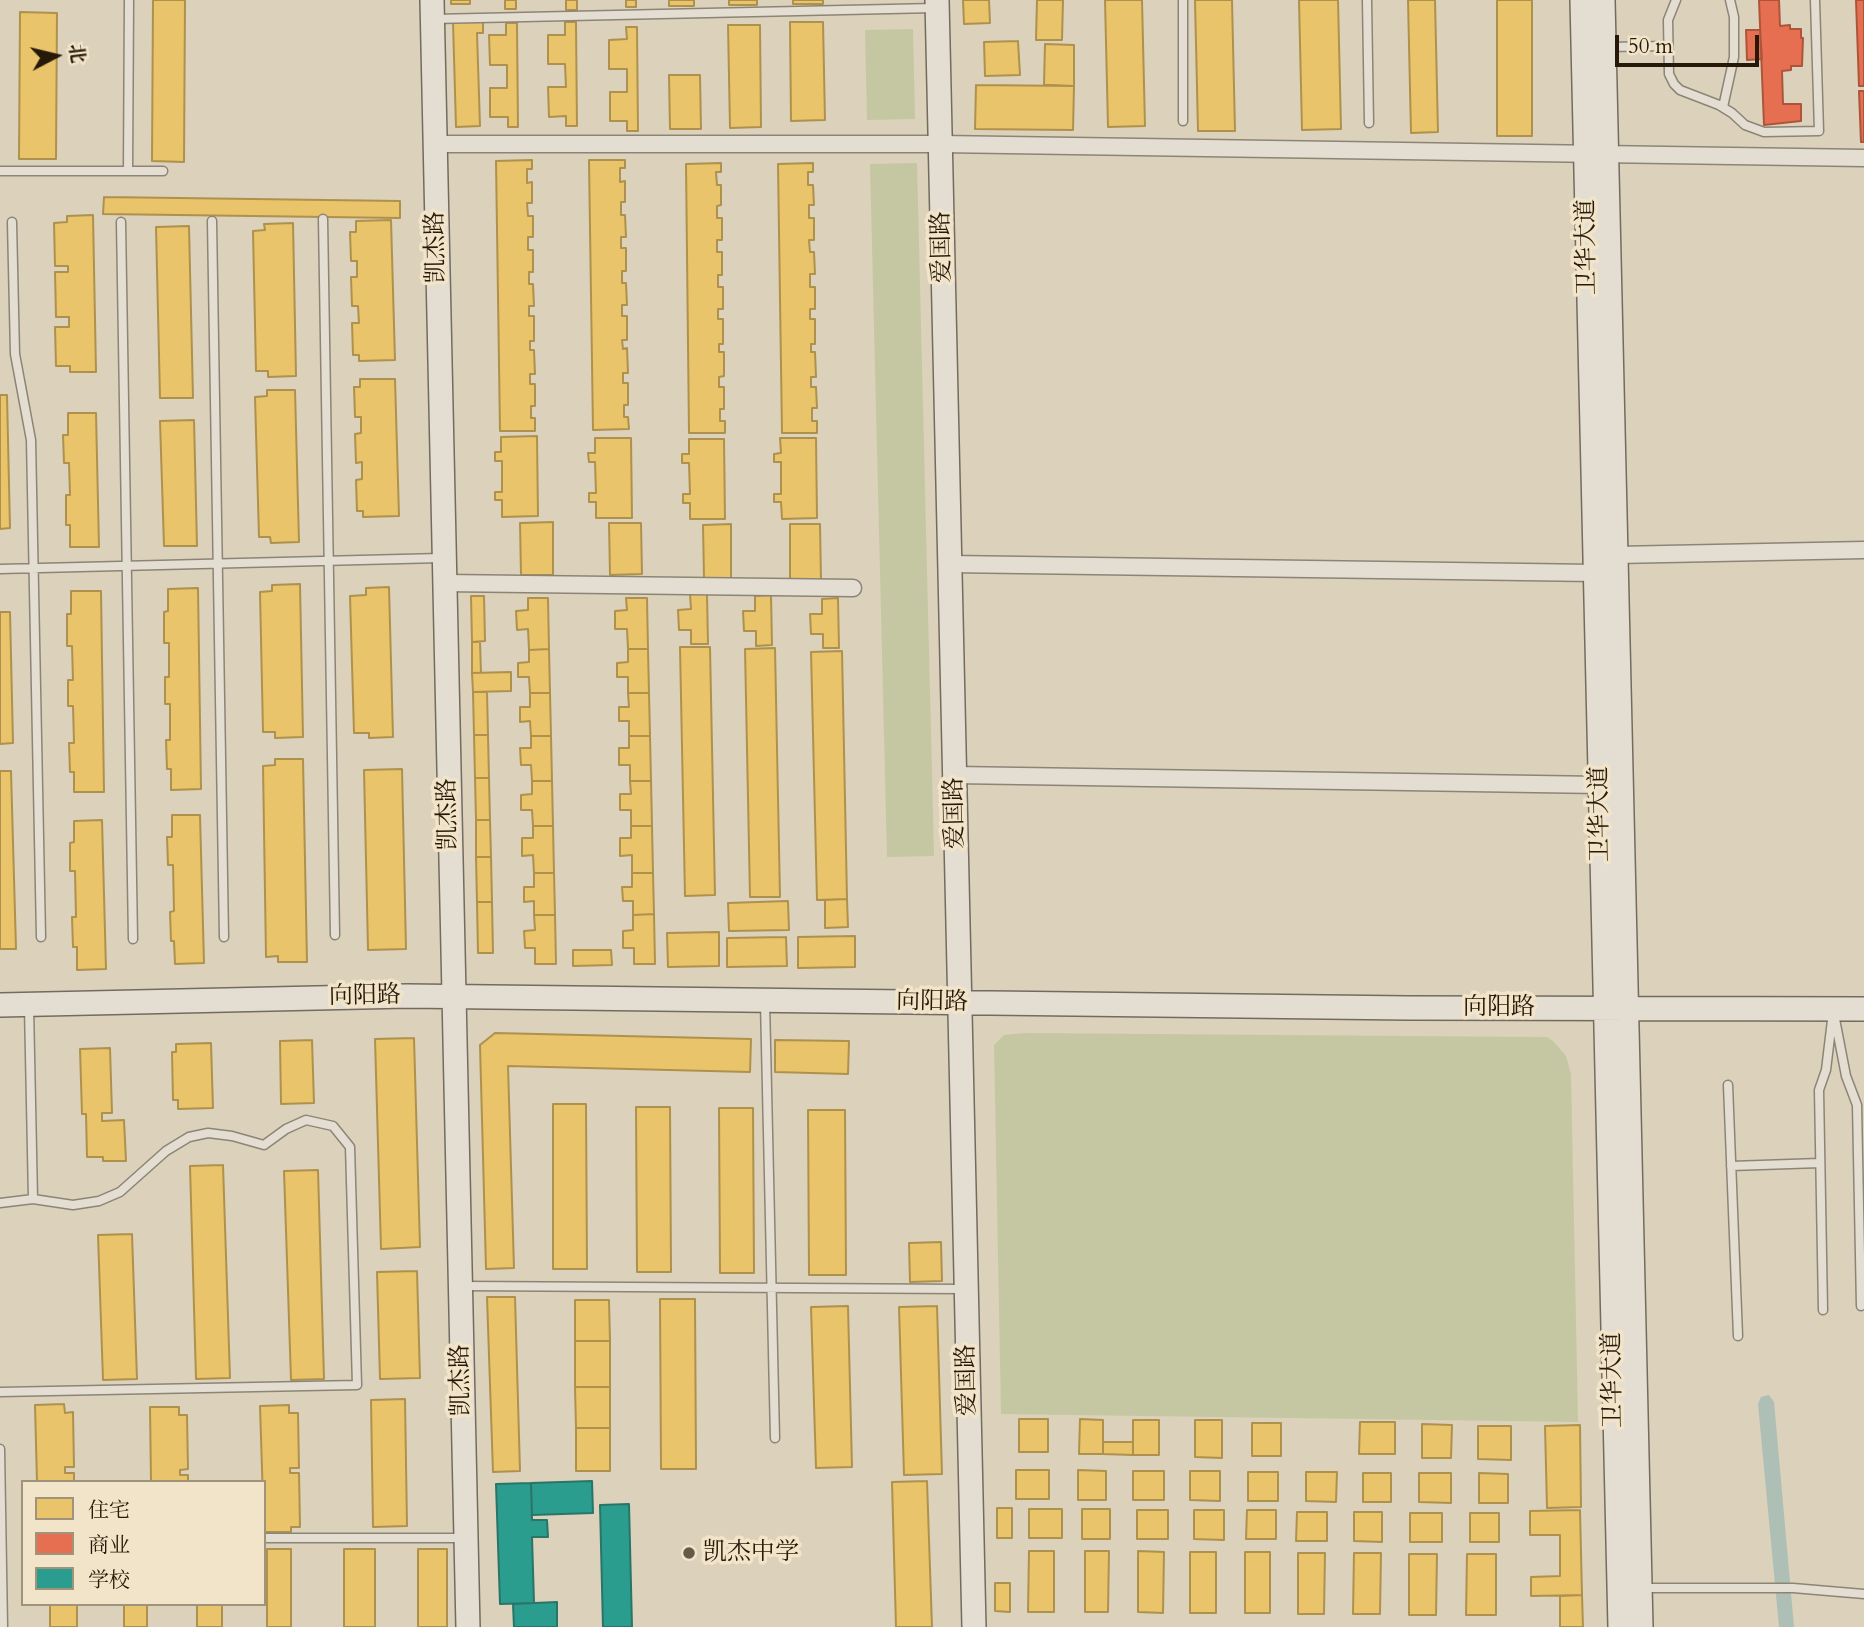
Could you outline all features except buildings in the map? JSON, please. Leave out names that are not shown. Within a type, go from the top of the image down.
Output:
[{"type":"street","name":"卫华大道","points":[[1582,0],[1596,154],[1616,555],[1620,1627]]},
{"type":"street","name":"卫华大道","points":[[1604,0],[1605,47],[1596,154],[1595,573],[1600,785],[1616,1009],[1641,1627]]},
{"type":"street","name":"爱国路","points":[[937,4],[974,1627]]},
{"type":"street","name":"凯杰路","points":[[432,9],[468,1627]]},
{"type":"street","points":[[435,144],[941,144],[1864,158]]},
{"type":"street","points":[[1616,555],[1864,550]]},
{"type":"street","points":[[950,564],[1595,573]]},
{"type":"street","points":[[444,583],[853,588]]},
{"type":"street","points":[[955,775],[1600,785]]},
{"type":"street","name":"向阳路","points":[[0,1005],[453,997],[960,1004],[1864,1009]]},
{"type":"lane","points":[[128,171],[129,0]]},
{"type":"lane","points":[[1183,0],[1184,121]]},
{"type":"lane","points":[[1367,0],[1369,123]]},
{"type":"lane","points":[[1676,0],[1668,20],[1669,74],[1674,84],[1680,90],[1723,107],[1752,129],[1763,132],[1819,131],[1815,0]]},
{"type":"lane","points":[[1723,107],[1732,75],[1735,41],[1730,0]]},
{"type":"lane","points":[[432,9],[937,4]]},
{"type":"lane","points":[[1605,47],[1668,46]]},
{"type":"lane","points":[[0,171],[163,172]]},
{"type":"lane","points":[[323,219],[335,935]]},
{"type":"lane","points":[[212,220],[224,937]]},
{"type":"lane","points":[[12,222],[15,354],[31,440],[41,937]]},
{"type":"lane","points":[[121,222],[133,939]]},
{"type":"lane","points":[[0,569],[444,558]]},
{"type":"lane","points":[[765,1002],[775,1438]]},
{"type":"lane","points":[[29,1004],[33,1199]]},
{"type":"lane","points":[[1823,1310],[1819,1090],[1826,1070],[1833,1009]]},
{"type":"lane","points":[[1833,1009],[1846,1076],[1857,1105],[1861,1306]]},
{"type":"lane","points":[[1728,1085],[1738,1336]]},
{"type":"lane","points":[[0,1203],[33,1199],[73,1205],[99,1200],[120,1192],[166,1151],[190,1137],[208,1133],[264,1145],[286,1129],[306,1120],[333,1126],[350,1147],[357,1385],[0,1392]]},
{"type":"lane","points":[[1731,1166],[1820,1163]]},
{"type":"lane","points":[[460,1286],[966,1289]]},
{"type":"lane","points":[[0,1450],[3,1627]]},
{"type":"lane","points":[[266,1538],[466,1538]]},
{"type":"lane","points":[[1640,1588],[1793,1588],[1864,1594]]},
{"type":"green space","points":[[913,29],[915,119],[867,120],[865,30]]},
{"type":"green space","points":[[917,163],[934,856],[887,857],[870,164]]},
{"type":"green space","points":[[1004,1035],[1547,1037],[1553,1041],[1566,1056],[1571,1074],[1578,1422],[1001,1414],[994,1045]]},
{"type":"shaded area","points":[[1769,1395],[1774,1402],[1794,1627],[1779,1627],[1758,1404],[1761,1397]]},
{"type":"place","name":"凯杰中学","points":[[689,1553]]}]
